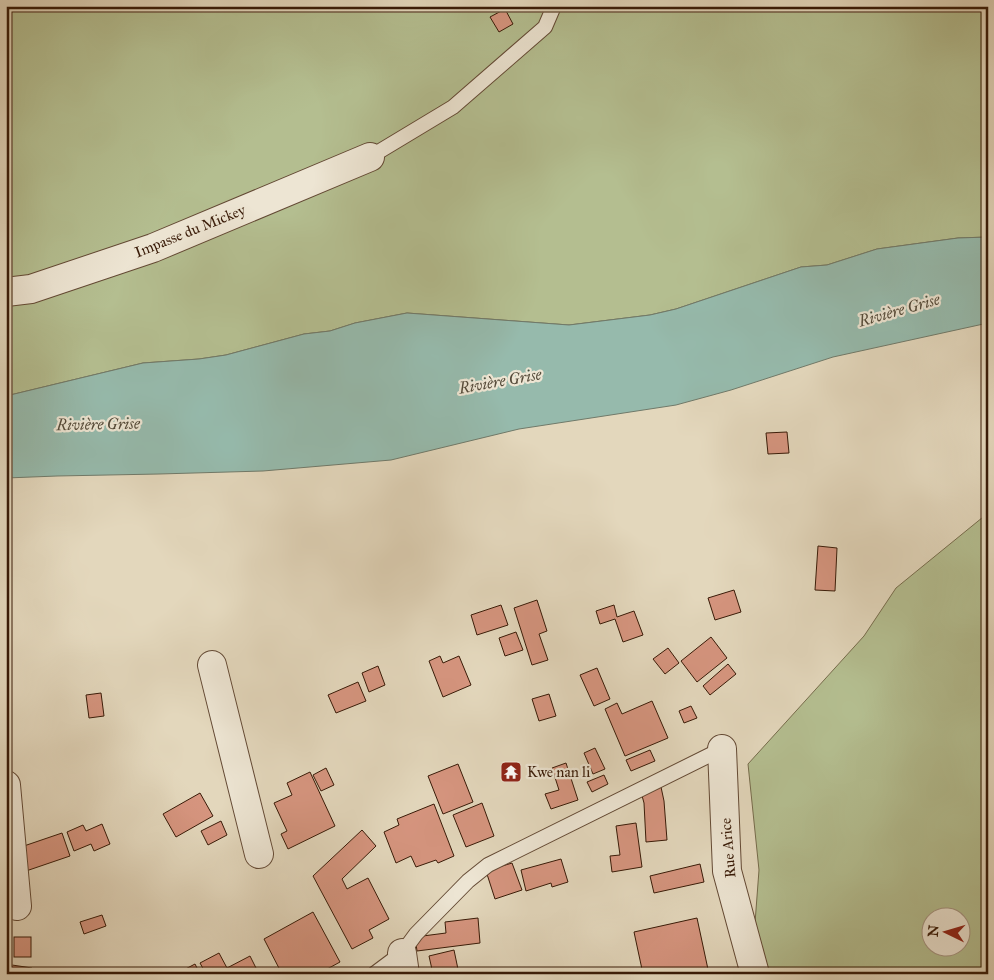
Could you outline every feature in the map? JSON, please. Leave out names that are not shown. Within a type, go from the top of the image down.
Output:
[{"type":"street","name":"Impasse du Mickey","points":[[6,292],[31,289],[153,248],[370,156]]},
{"type":"street","points":[[212,664],[259,854]]},
{"type":"street","name":"Rue Arice","points":[[722,749],[727,871],[755,974]]},
{"type":"street","points":[[6,785],[17,906]]},
{"type":"lane","points":[[370,156],[453,107],[545,27],[554,6]]},
{"type":"lane","points":[[374,974],[403,963],[416,934],[468,881],[488,866],[722,749]]},
{"type":"shaded area","points":[[6,6],[988,6],[988,237],[958,238],[877,249],[827,265],[801,267],[676,309],[650,315],[569,325],[407,313],[355,323],[330,331],[304,334],[226,355],[143,363],[6,396]]},
{"type":"shaded area","points":[[988,513],[988,974],[757,974],[755,923],[759,870],[748,764],[864,636],[896,588]]},
{"type":"water","name":"Rivière Grise","points":[[988,237],[988,323],[833,357],[731,390],[676,405],[519,429],[391,460],[263,471],[6,478],[6,396],[143,363],[226,355],[304,334],[330,331],[355,323],[407,313],[569,325],[650,315],[676,309],[801,267],[827,265],[877,249],[958,238]]},
{"type":"building","points":[[505,9],[513,24],[499,32],[490,17]]},
{"type":"building","points":[[787,432],[789,453],[768,454],[766,433]]},
{"type":"building","points":[[818,546],[837,548],[835,591],[815,590]]},
{"type":"building","points":[[734,590],[741,612],[715,620],[708,598]]},
{"type":"building","points":[[537,600],[547,631],[539,634],[548,660],[532,665],[514,608]]},
{"type":"building","points":[[501,605],[508,625],[477,635],[471,615]]},
{"type":"building","points":[[614,605],[617,617],[634,611],[643,635],[623,642],[615,619],[600,624],[596,611]]},
{"type":"building","points":[[516,632],[523,650],[505,656],[499,638]]},
{"type":"building","points":[[711,637],[727,658],[697,682],[681,661]]},
{"type":"building","points":[[668,648],[679,663],[665,674],[653,659]]},
{"type":"building","points":[[440,656],[443,663],[459,656],[471,685],[443,697],[429,661]]},
{"type":"building","points":[[728,664],[736,674],[710,695],[703,686]]},
{"type":"building","points":[[378,666],[385,685],[369,692],[362,673]]},
{"type":"building","points":[[597,668],[610,699],[594,706],[580,675]]},
{"type":"building","points":[[358,682],[366,701],[336,713],[328,695]]},
{"type":"building","points":[[101,693],[104,716],[89,718],[86,695]]},
{"type":"building","points":[[549,694],[556,716],[539,721],[532,699]]},
{"type":"building","points":[[652,701],[668,738],[625,756],[605,709],[617,703],[622,714]]},
{"type":"building","points":[[691,706],[697,718],[684,723],[679,711]]},
{"type":"building","points":[[595,748],[605,769],[593,774],[584,753]]},
{"type":"building","points":[[650,750],[655,761],[631,771],[626,760]]},
{"type":"building","points":[[566,763],[578,800],[551,809],[545,794],[559,790],[552,768]]},
{"type":"building","points":[[458,764],[473,802],[443,814],[428,776]]},
{"type":"building","points":[[326,768],[334,785],[321,791],[313,775]]},
{"type":"building","points":[[310,772],[335,826],[288,849],[281,834],[287,831],[274,803],[292,795],[287,783]]},
{"type":"building","points":[[604,775],[608,784],[592,792],[587,782]]},
{"type":"building","points":[[661,787],[667,840],[646,842],[644,803],[641,792]]},
{"type":"building","points":[[200,793],[213,816],[176,837],[163,814]]},
{"type":"building","points":[[482,803],[494,836],[466,847],[453,815]]},
{"type":"building","points":[[434,804],[454,856],[438,863],[436,860],[416,867],[411,856],[396,863],[384,832],[399,825],[397,819]]},
{"type":"building","points":[[221,821],[227,835],[208,845],[201,831]]},
{"type":"building","points":[[636,823],[642,867],[612,872],[610,856],[620,855],[616,826]]},
{"type":"building","points":[[102,824],[110,844],[94,851],[91,844],[74,851],[67,832],[83,825],[86,831]]},
{"type":"building","points":[[362,830],[376,846],[342,879],[347,889],[368,878],[389,919],[369,930],[373,938],[352,949],[313,876]]},
{"type":"building","points":[[62,833],[70,856],[26,871],[18,848]]},
{"type":"building","points":[[561,859],[568,882],[552,887],[551,883],[526,891],[521,870]]},
{"type":"building","points":[[512,863],[522,890],[495,899],[486,871]]},
{"type":"building","points":[[700,864],[704,882],[654,893],[650,876]]},
{"type":"building","points":[[313,912],[340,962],[318,974],[282,974],[264,939]]},
{"type":"building","points":[[102,915],[106,926],[84,934],[80,922]]},
{"type":"building","points":[[478,918],[480,943],[417,951],[415,937],[446,933],[445,922]]},
{"type":"building","points":[[697,918],[709,974],[643,974],[634,932]]},
{"type":"building","points":[[14,937],[31,937],[31,957],[14,957]]},
{"type":"building","points":[[454,950],[459,974],[433,974],[429,956]]},
{"type":"building","points":[[219,953],[227,968],[250,956],[259,974],[206,974],[200,963]]},
{"type":"building","points":[[195,964],[200,974],[176,974]]},
{"type":"building","points":[[12,965],[32,968],[31,974],[11,974]]},
{"type":"place","name":"Kwe nan li","points":[[511,772]]}]
